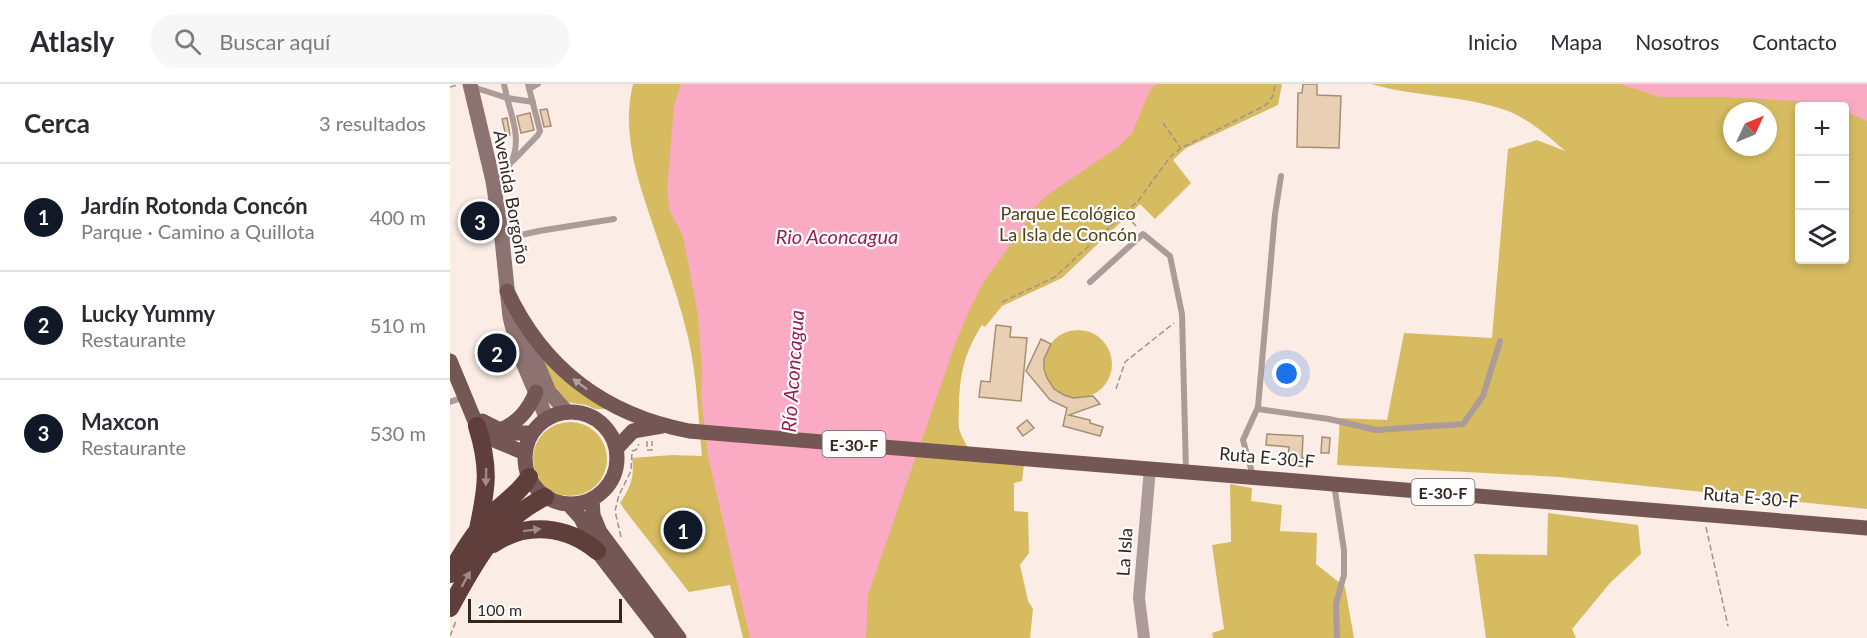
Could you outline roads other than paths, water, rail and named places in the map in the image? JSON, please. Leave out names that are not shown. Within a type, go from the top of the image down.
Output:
[{"type":"highway","points":[[474,420],[484,449],[487,474],[478,530]]},
{"type":"highway","points":[[450,574],[478,530],[498,508],[519,491],[529,477]]},
{"type":"highway","points":[[454,613],[480,554],[493,536],[528,506],[545,496]]},
{"type":"highway","points":[[480,554],[495,542],[513,533],[543,528],[572,535],[597,551]]},
{"type":"main road","name":"Avenida Borgoño","points":[[467,85],[493,181],[510,317],[519,353],[547,419]]},
{"type":"main road","points":[[507,291],[533,336],[555,363],[598,397],[631,413]]},
{"type":"main road","name":"Avenida Borgoño","points":[[510,317],[531,348],[549,392],[567,412]]},
{"type":"main road","points":[[450,361],[457,400],[494,440],[525,453]]},
{"type":"main road","points":[[498,431],[508,427],[524,414],[536,392]]},
{"type":"main road","points":[[567,412],[547,419],[532,433],[525,453],[525,467],[537,490],[545,496],[568,505],[592,499],[607,487],[617,461],[616,449],[606,429],[588,416]]},
{"type":"main road","name":"E-30-F","points":[[567,412],[588,416]]},
{"type":"main road","name":"Ruta E-30-F","points":[[588,416],[631,413],[658,431]]},
{"type":"main road","points":[[474,420],[498,431],[515,434],[532,433]]},
{"type":"main road","name":"Ruta E-30-F","points":[[616,449],[633,431],[689,431],[1867,528]]},
{"type":"main road","points":[[592,499],[592,515],[597,527],[617,558],[680,638]]},
{"type":"main road","points":[[568,505],[581,518],[597,551],[664,638]]},
{"type":"street","name":"La Isla","points":[[1144,638],[1139,598],[1150,468]]},
{"type":"lane","points":[[504,84],[515,126],[516,146],[510,163]]},
{"type":"lane","points":[[493,181],[540,131],[528,86],[538,84]]},
{"type":"lane","points":[[467,85],[507,98],[533,102]]},
{"type":"lane","points":[[1253,477],[1243,440],[1258,409],[1275,214],[1281,176]]},
{"type":"lane","points":[[502,239],[614,219]]},
{"type":"lane","points":[[1090,282],[1143,234],[1170,256],[1182,317],[1186,471]]},
{"type":"lane","points":[[1258,409],[1329,419],[1376,430],[1463,424],[1483,396],[1500,341]]},
{"type":"lane","points":[[1334,483],[1344,550],[1344,575],[1336,604],[1337,638]]},
{"type":"water","name":"Rio Aconcagua","points":[[681,84],[1157,84],[1150,90],[1132,133],[1118,147],[1046,196],[1034,208],[1024,226],[983,283],[954,347],[868,595],[866,638],[750,638],[708,456],[701,396],[702,371],[698,315],[683,236],[670,211],[667,192],[674,106]]},
{"type":"water","points":[[1620,84],[1867,84],[1867,121],[1849,113],[1849,102],[1660,97]]},
{"type":"place","name":"Maxcon","points":[[480,221]]},
{"type":"place","name":"Lucky Yummy","points":[[497,353]]},
{"type":"place","name":"Jardín Rotonda Concón","points":[[683,530]]},
{"type":"park label","name":"Parque Ecológico La Isla de Concón","points":[[1068,223]]},
{"type":"water label","name":"Río Aconcagua","points":[[792,371]]}]
